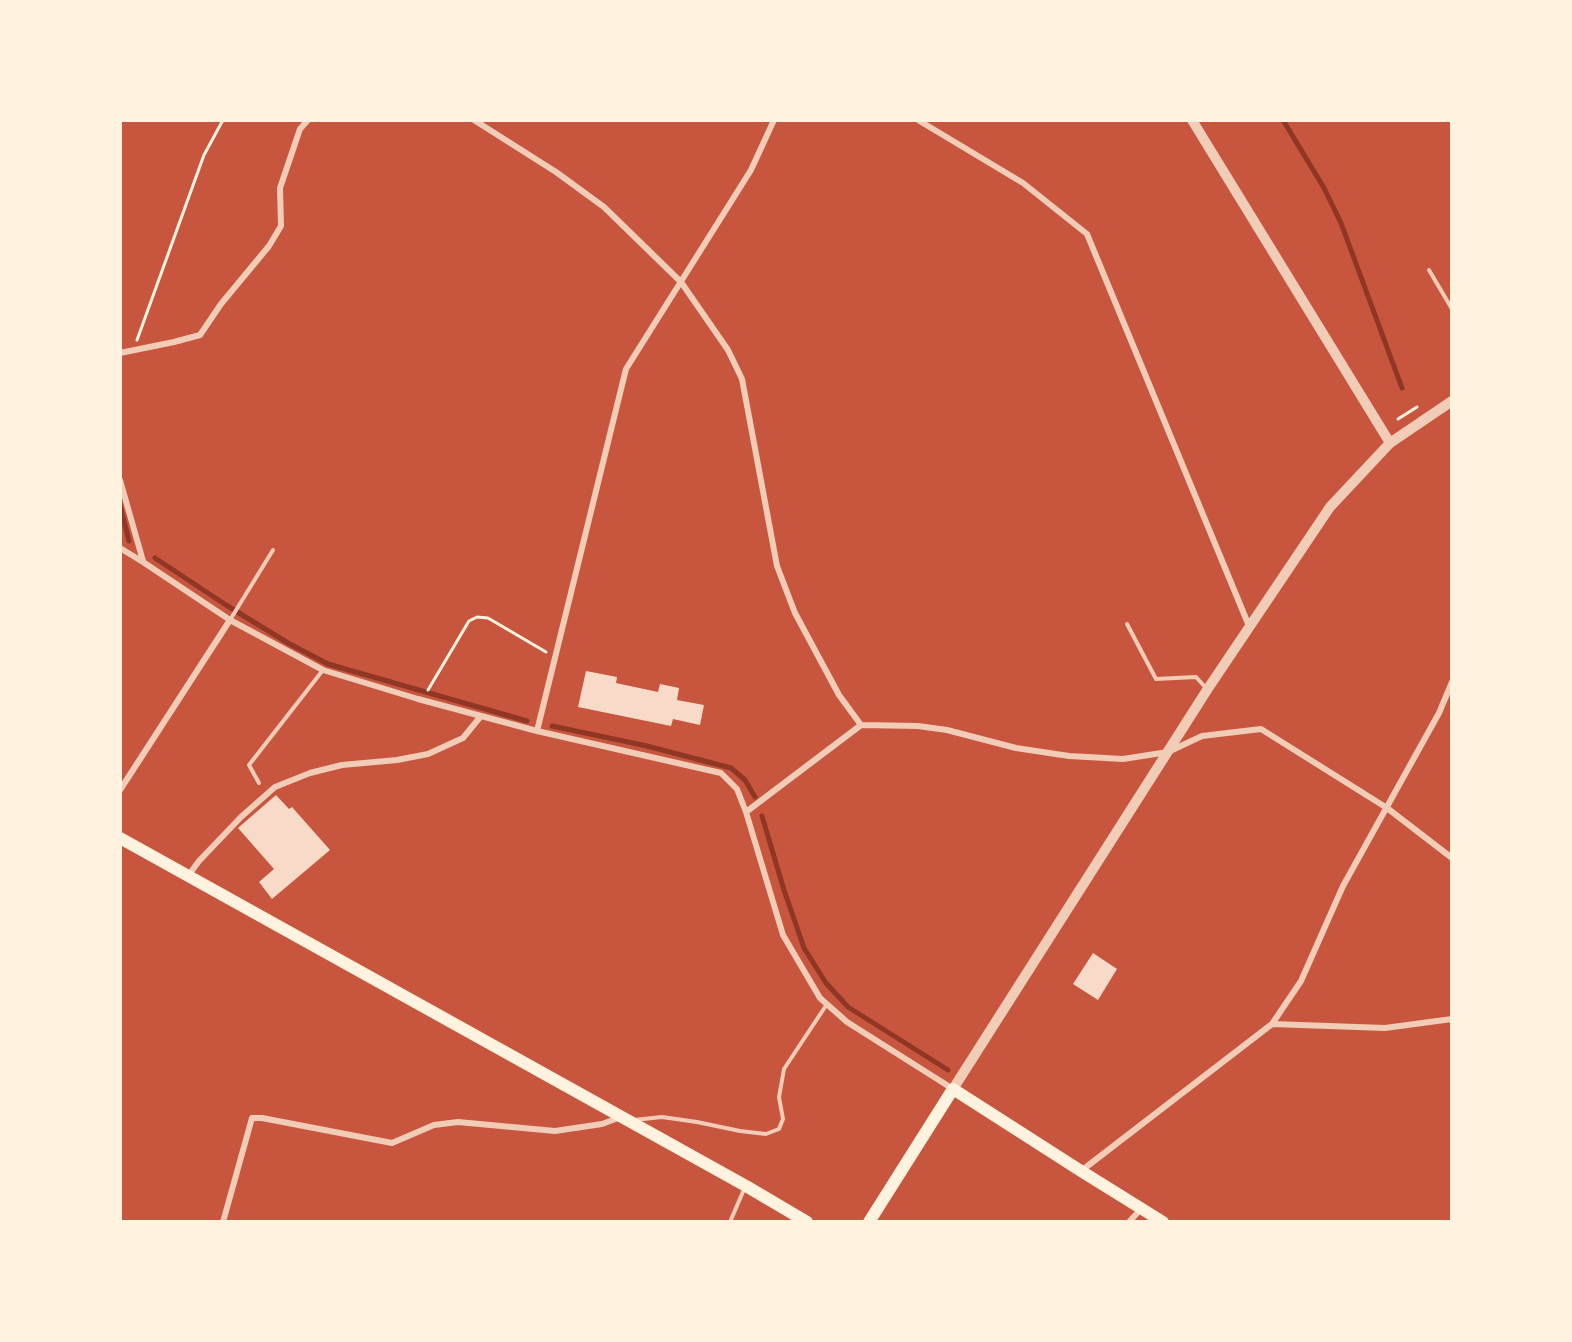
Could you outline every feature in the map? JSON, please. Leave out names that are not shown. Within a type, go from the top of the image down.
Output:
[{"type":"main road","points":[[120,838],[807,1222]]},
{"type":"main road","points":[[869,1222],[953,1089],[1163,1222]]},
{"type":"street","points":[[120,353],[200,335],[221,304],[269,246],[281,226],[280,188],[300,129],[308,120]]},
{"type":"street","points":[[474,120],[556,172],[604,207],[681,282],[728,350],[742,379],[777,566],[800,623],[839,695],[861,725]]},
{"type":"street","points":[[537,731],[626,369],[751,170],[774,120]]},
{"type":"street","points":[[918,120],[1023,183],[1087,234],[1249,627]]},
{"type":"street","points":[[1192,120],[1390,443]]},
{"type":"street","points":[[120,548],[231,618],[323,670],[418,699],[537,731],[721,773],[737,789],[783,934],[820,998],[847,1022],[953,1089],[1207,690],[1330,507],[1390,443],[1452,404]]},
{"type":"street","points":[[120,480],[143,562]]},
{"type":"street","points":[[120,790],[231,618]]},
{"type":"street","points":[[1081,1171],[1272,1024],[1301,981],[1343,886],[1439,713],[1452,682]]},
{"type":"street","points":[[188,876],[199,861],[241,817],[275,787],[310,773],[342,765],[397,760],[428,754],[463,738],[481,716]]},
{"type":"street","points":[[746,812],[861,725],[918,726],[947,730],[1016,748],[1069,756],[1123,759],[1168,752],[1202,736],[1261,729],[1386,808],[1452,858]]},
{"type":"street","points":[[1272,1024],[1385,1028],[1452,1019]]},
{"type":"street","points":[[224,1222],[252,1118],[392,1143],[434,1125],[458,1122],[555,1131],[626,1119]]},
{"type":"street","points":[[1129,1222],[1141,1209]]},
{"type":"lane","points":[[1429,270],[1452,309]]},
{"type":"lane","points":[[231,618],[273,550]]},
{"type":"lane","points":[[1127,624],[1156,679],[1196,677],[1207,690]]},
{"type":"lane","points":[[259,783],[249,765],[323,670]]},
{"type":"lane","points":[[626,1119],[662,1117],[766,1134],[779,1129],[783,1119],[779,1096],[784,1069],[827,1004]]},
{"type":"lane","points":[[730,1222],[746,1186]]},
{"type":"path","points":[[134,350],[204,155],[222,120]]},
{"type":"path","points":[[430,686],[470,621],[477,616],[488,618],[556,657]]},
{"type":"building","points":[[586,671],[617,677],[616,683],[658,692],[660,684],[679,688],[677,700],[704,705],[700,725],[673,719],[671,726],[578,707]]},
{"type":"building","points":[[276,795],[289,809],[292,807],[330,850],[272,899],[259,882],[274,869],[238,828]]},
{"type":"building","points":[[1093,953],[1117,969],[1098,1000],[1073,984]]},
{"type":"waterway","points":[[1283,120],[1324,188],[1341,223],[1402,388]]},
{"type":"waterway","points":[[120,505],[129,541]]},
{"type":"waterway","points":[[155,558],[288,643],[328,664],[527,721]]},
{"type":"waterway","points":[[552,726],[647,746],[731,768],[745,780],[755,797]]},
{"type":"waterway","points":[[762,816],[804,948],[826,983],[848,1007],[948,1070]]}]
